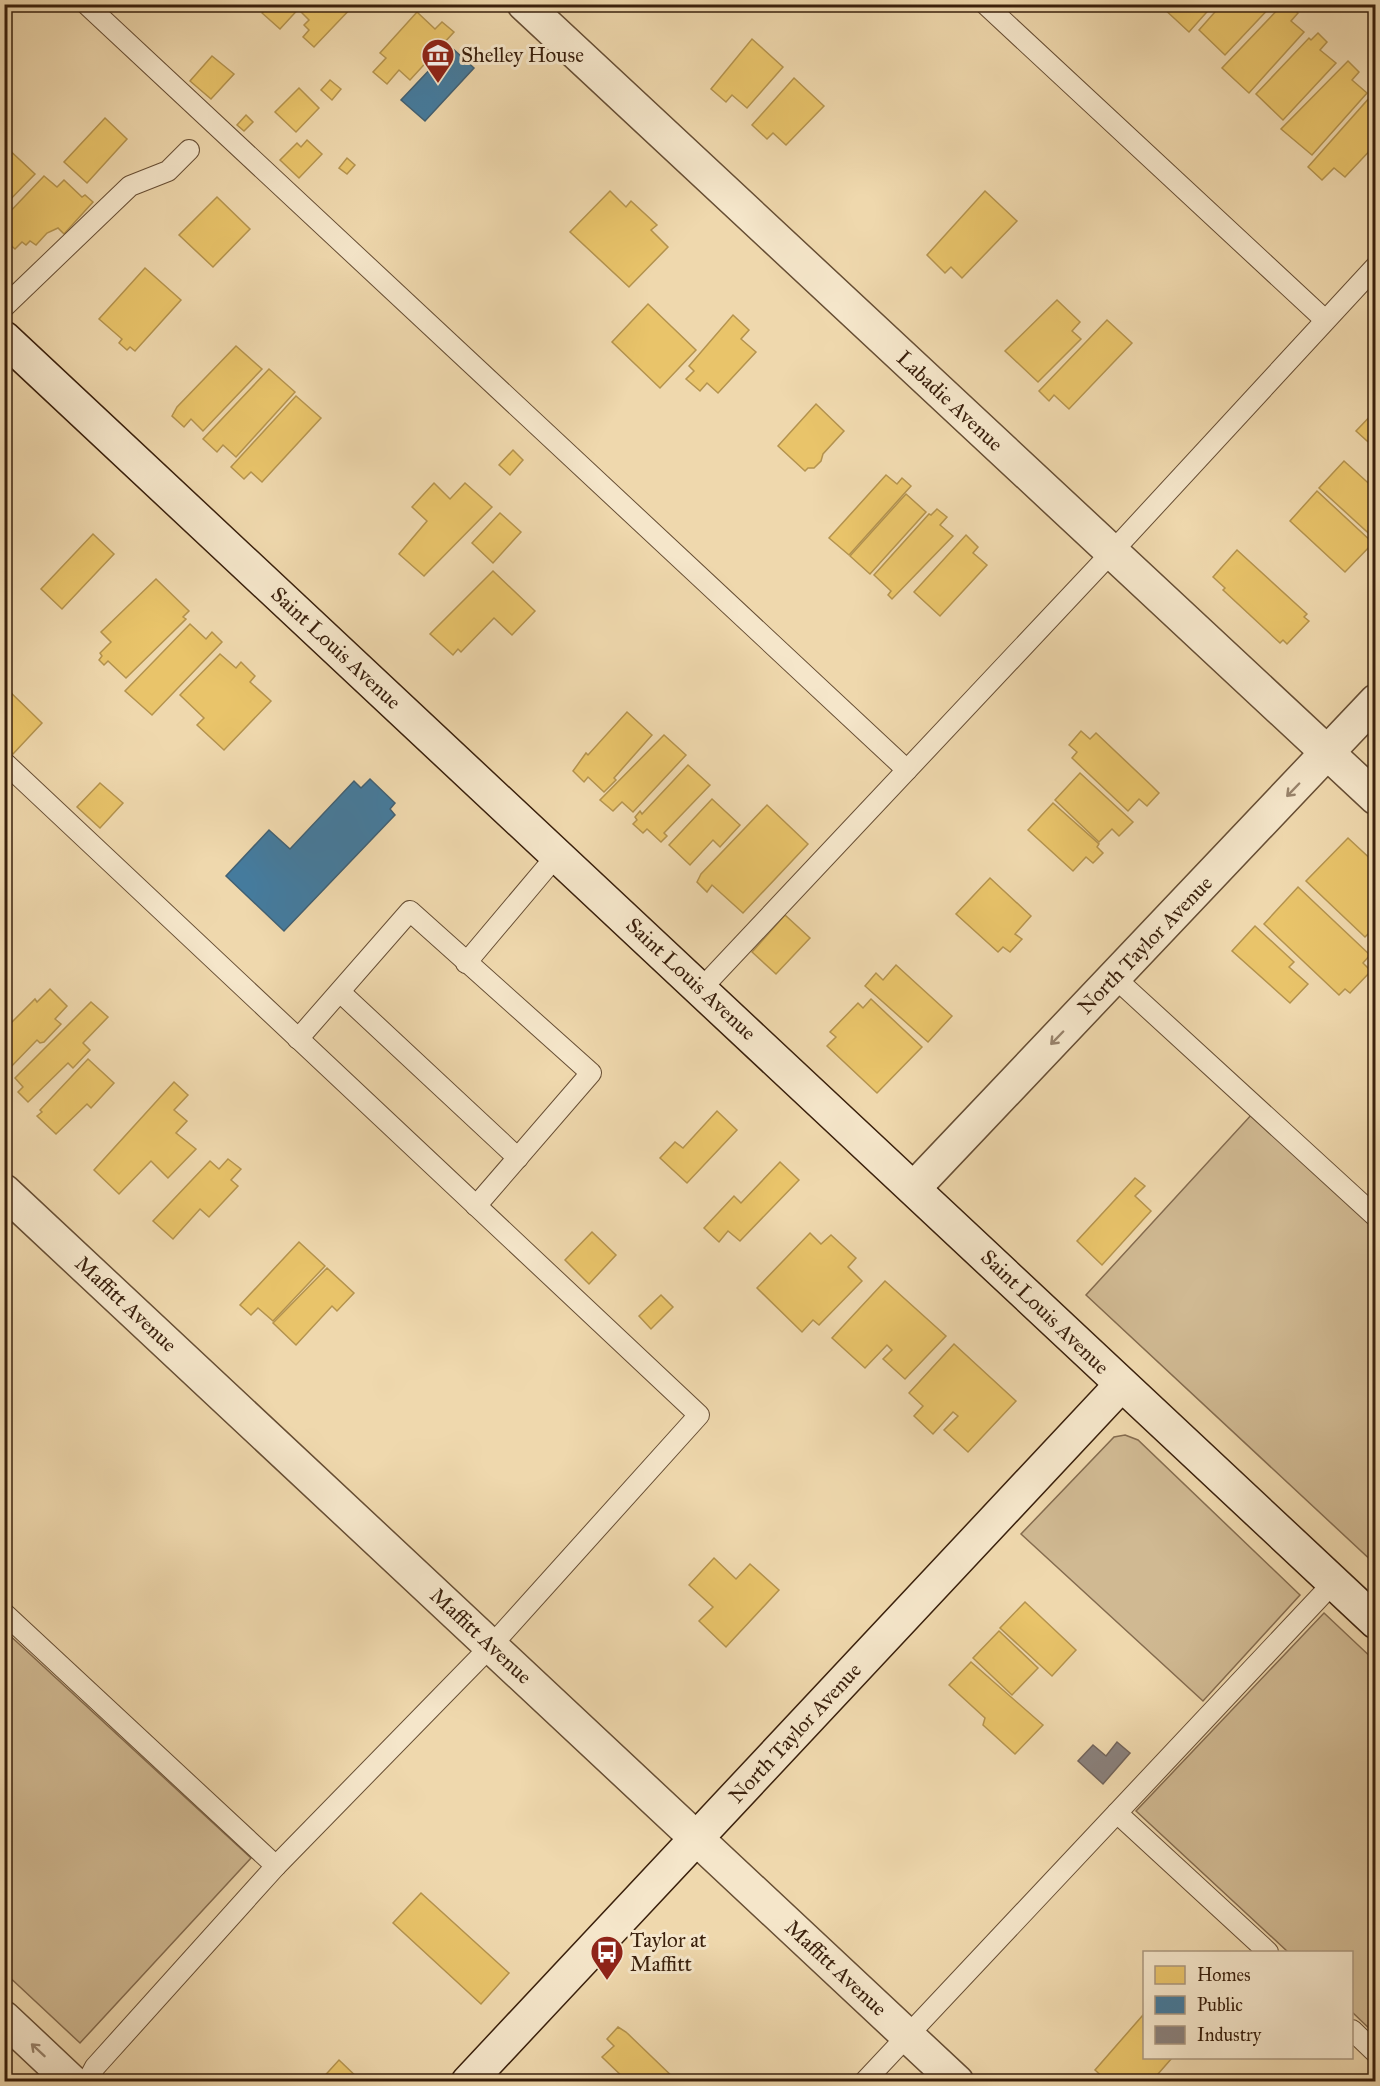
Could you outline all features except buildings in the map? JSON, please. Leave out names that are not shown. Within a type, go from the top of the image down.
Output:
[{"type":"street","name":"Labadie Avenue","points":[[524,4],[1376,798]]},
{"type":"street","name":"Saint Louis Avenue","points":[[4,338],[1376,1622]]},
{"type":"street","name":"North Taylor Avenue","points":[[914,1188],[1376,701]]},
{"type":"street","name":"Maffitt Avenue","points":[[4,1191],[957,2082]]},
{"type":"street","name":"North Taylor Avenue","points":[[468,2082],[1121,1385]]},
{"type":"street","points":[[4,2018],[72,2082]]},
{"type":"lane","points":[[86,4],[908,770]]},
{"type":"lane","points":[[985,4],[1324,319]]},
{"type":"lane","points":[[4,307],[130,186],[168,171],[189,150]]},
{"type":"lane","points":[[702,989],[1112,552],[1324,319],[1376,266]]},
{"type":"lane","points":[[4,762],[699,1415],[491,1646],[276,1866],[96,2067],[87,2082]]},
{"type":"lane","points":[[466,963],[558,855]]},
{"type":"lane","points":[[298,1039],[410,910],[466,963],[591,1073],[476,1206]]},
{"type":"lane","points":[[1114,977],[1376,1217]]},
{"type":"lane","points":[[340,992],[518,1158]]},
{"type":"lane","points":[[864,2082],[1334,1582]]},
{"type":"lane","points":[[4,1613],[276,1866]]},
{"type":"lane","points":[[1117,1813],[1266,1951]]},
{"type":"lane","points":[[1353,2031],[1376,2053]]},
{"type":"shaded area","points":[[1253,1113],[1375,1229],[1375,1564],[1086,1295]]},
{"type":"shaded area","points":[[1125,1435],[1138,1440],[1300,1595],[1203,1701],[1021,1534],[1114,1437]]},
{"type":"shaded area","points":[[1324,1613],[1375,1661],[1375,2034],[1353,2013],[1353,1951],[1287,1951],[1136,1811]]},
{"type":"shaded area","points":[[5,1631],[251,1858],[80,2043],[5,1973]]},
{"type":"place","name":"Shelley House","points":[[438,84]]},
{"type":"place","name":"Taylor at Maffitt","points":[[607,1981]]}]
